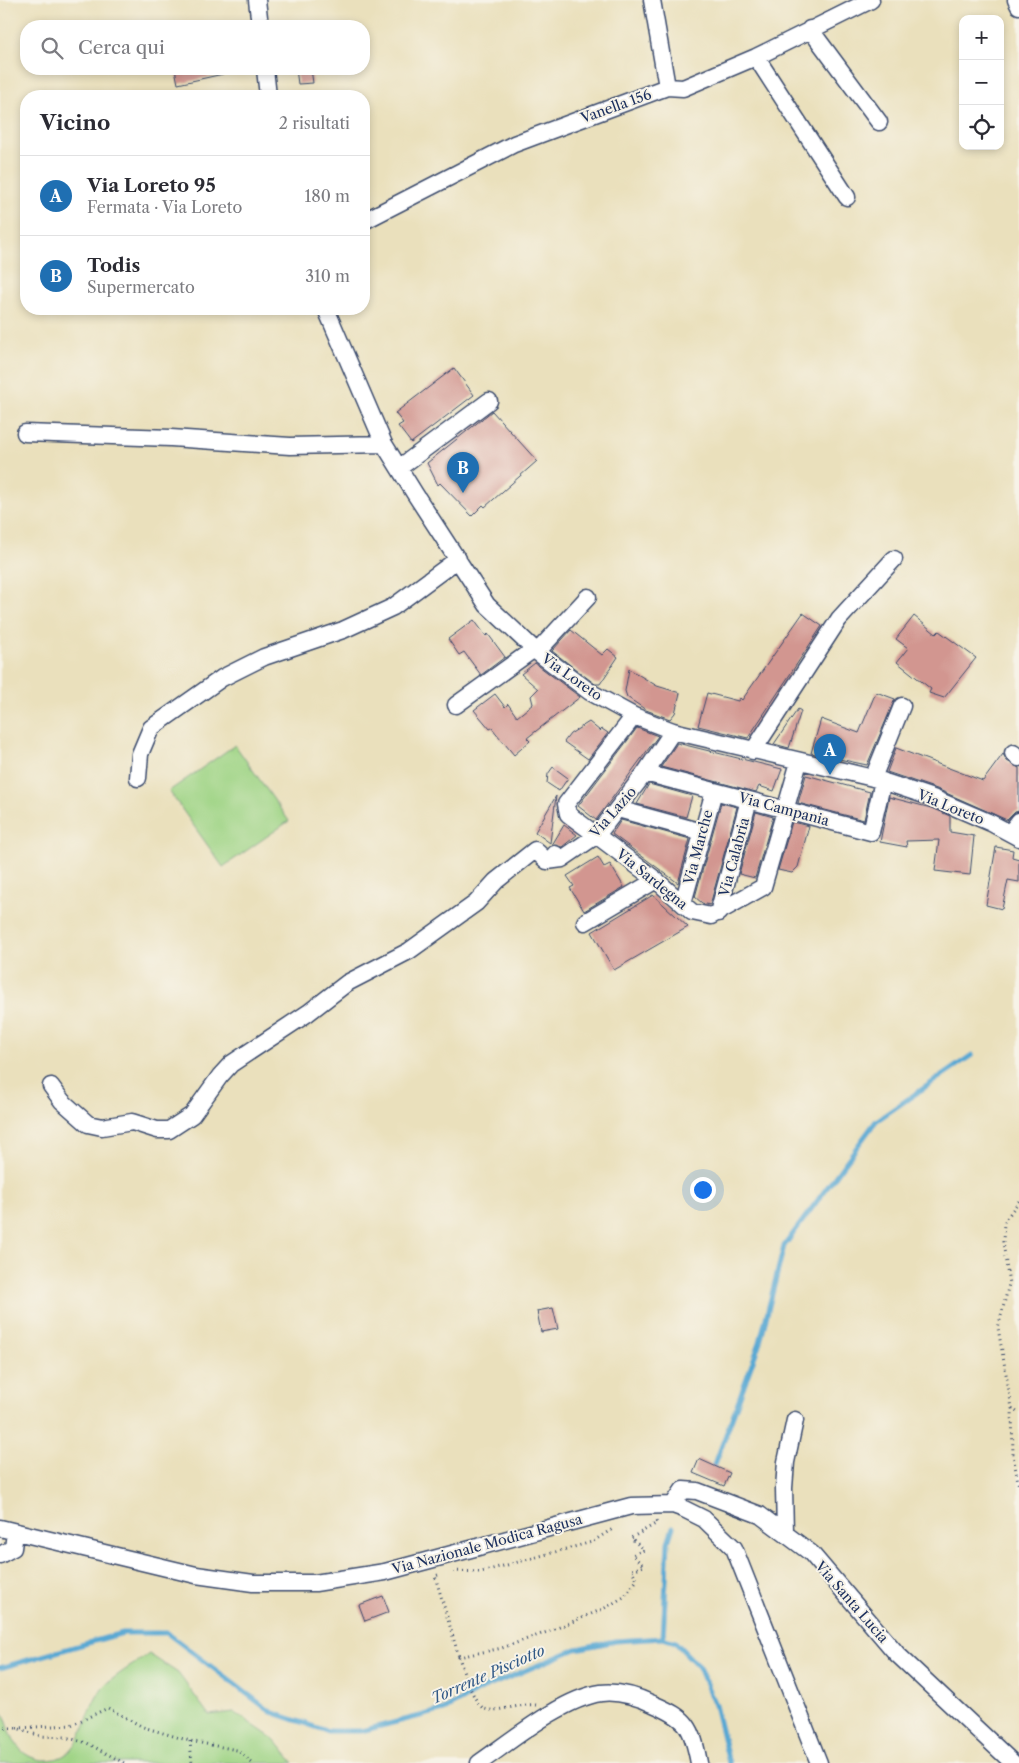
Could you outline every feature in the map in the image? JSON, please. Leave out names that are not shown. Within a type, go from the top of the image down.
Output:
[{"type":"street","points":[[257,0],[259,20]]},
{"type":"street","points":[[652,0],[667,87]]},
{"type":"street","name":"Vanella 156","points":[[370,218],[514,144],[667,87],[683,88],[756,58],[810,29],[871,0]]},
{"type":"street","points":[[1016,0],[1019,6]]},
{"type":"street","points":[[810,29],[879,122]]},
{"type":"street","points":[[756,58],[848,197]]},
{"type":"street","points":[[266,75],[267,90]]},
{"type":"street","name":"Via Loreto","points":[[329,315],[384,444],[488,605],[535,650],[590,692],[634,716],[673,731],[878,779],[933,798],[1016,831]]},
{"type":"street","points":[[399,468],[489,401]]},
{"type":"street","points":[[25,433],[171,438],[290,446],[384,444]]},
{"type":"street","points":[[138,778],[140,754],[151,728],[222,678],[264,657],[343,630],[393,607],[458,559]]},
{"type":"street","points":[[753,751],[839,619],[894,559]]},
{"type":"street","points":[[456,705],[535,650],[588,597]]},
{"type":"street","points":[[878,779],[902,706]]},
{"type":"street","name":"Via Sardegna","points":[[634,716],[566,804],[568,814],[656,880],[692,912],[711,916],[718,913]]},
{"type":"street","name":"Via Lazio","points":[[562,859],[597,835],[646,773],[673,731]]},
{"type":"street","points":[[718,913],[764,887],[799,762]]},
{"type":"street","name":"Via Campania","points":[[646,773],[871,832],[878,779]]},
{"type":"street","name":"Via Marche","points":[[682,903],[714,791]]},
{"type":"street","name":"Via Calabria","points":[[718,913],[749,800]]},
{"type":"street","points":[[618,809],[702,832]]},
{"type":"street","points":[[537,841],[562,859]]},
{"type":"street","points":[[50,1086],[62,1101],[88,1124],[102,1127],[132,1122],[157,1130],[169,1130],[192,1115],[231,1064],[308,1014],[348,983],[409,951],[476,903],[496,881],[535,850],[546,861],[562,859]]},
{"type":"street","points":[[585,922],[656,880]]},
{"type":"street","points":[[785,1532],[785,1471],[795,1420]]},
{"type":"street","name":"Via Santa Lucia","points":[[673,1505],[683,1490],[697,1491],[760,1515],[785,1532],[811,1553],[897,1654],[1013,1763]]},
{"type":"street","name":"Via Nazionale Modica Ragusa","points":[[8,1530],[196,1575],[253,1583],[315,1583],[385,1572],[631,1506],[673,1505],[704,1519],[734,1548],[819,1763]]},
{"type":"street","points":[[0,1555],[13,1548],[8,1530]]},
{"type":"street","points":[[478,1763],[569,1703],[601,1693],[612,1693],[638,1697],[677,1714],[687,1723],[699,1763]]},
{"type":"path","points":[[1019,1201],[1004,1222],[1003,1242],[1010,1284],[998,1328],[1012,1408],[1013,1454],[1019,1487]]},
{"type":"path","points":[[1012,1408],[1019,1414]]},
{"type":"path","points":[[459,1657],[502,1648],[550,1631],[603,1609],[624,1597],[637,1580],[632,1570],[644,1566],[632,1556],[644,1550],[631,1538],[657,1523],[655,1519],[646,1520]]},
{"type":"path","points":[[451,1571],[481,1572],[592,1542],[619,1525]]},
{"type":"path","points":[[443,1573],[435,1576],[461,1664],[478,1704],[486,1709],[527,1703],[544,1706]]},
{"type":"path","points":[[0,1728],[72,1725],[108,1708],[143,1727],[190,1741],[237,1750],[252,1763]]},
{"type":"path","points":[[17,1728],[40,1736],[65,1737],[87,1743],[124,1763]]},
{"type":"path","points":[[190,1741],[192,1763]]},
{"type":"green space","points":[[235,745],[289,821],[223,867],[169,791]]},
{"type":"green space","points":[[149,1654],[178,1673],[209,1715],[234,1712],[275,1740],[294,1763],[0,1763],[0,1714],[4,1714],[12,1737],[26,1754],[42,1760],[56,1759],[67,1753],[75,1745],[96,1698],[103,1688],[118,1675]]},
{"type":"building","points":[[176,75],[218,75],[178,84]]},
{"type":"building","points":[[297,75],[312,75],[313,83],[298,84]]},
{"type":"building","points":[[454,368],[474,395],[411,443],[398,426],[403,423],[395,413]]},
{"type":"building","points":[[492,411],[537,461],[485,507],[483,505],[472,516],[440,483],[438,485],[427,463]]},
{"type":"building","points":[[803,613],[822,626],[748,738],[698,726],[707,693],[738,701],[740,698],[742,700]]},
{"type":"building","points":[[914,616],[936,634],[939,631],[976,658],[944,698],[929,693],[931,689],[897,662],[908,648],[896,639]]},
{"type":"building","points":[[474,620],[486,636],[488,634],[505,657],[481,675],[464,652],[459,655],[448,639]]},
{"type":"building","points":[[571,630],[602,655],[608,649],[618,657],[600,684],[595,684],[552,651]]},
{"type":"building","points":[[535,663],[580,697],[527,738],[530,741],[514,755],[474,710],[495,694],[505,707],[508,704],[517,717],[533,704],[531,696],[538,689],[521,674]]},
{"type":"building","points":[[629,669],[657,686],[680,693],[675,713],[670,719],[646,710],[627,697],[625,691]]},
{"type":"building","points":[[876,692],[895,699],[867,765],[811,753],[821,719],[859,733]]},
{"type":"building","points":[[798,709],[801,711],[789,748],[774,744]]},
{"type":"building","points":[[589,722],[600,731],[602,729],[608,733],[588,759],[564,742],[570,734]]},
{"type":"building","points":[[637,728],[658,736],[596,820],[578,806]]},
{"type":"building","points":[[677,743],[782,769],[774,791],[759,786],[756,792],[661,767]]},
{"type":"building","points":[[896,748],[983,781],[1003,754],[1007,761],[1019,768],[1019,811],[1015,812],[1007,820],[937,789],[887,772]]},
{"type":"building","points":[[553,767],[568,778],[559,791],[547,783],[548,774]]},
{"type":"building","points":[[806,775],[870,792],[864,820],[798,803]]},
{"type":"building","points":[[649,784],[692,796],[686,817],[637,804]]},
{"type":"building","points":[[556,796],[550,843],[535,832]]},
{"type":"building","points":[[889,797],[931,808],[950,816],[950,832],[974,836],[970,875],[935,871],[939,840],[906,841],[907,847],[880,842]]},
{"type":"building","points":[[721,803],[737,807],[710,905],[702,903],[695,897]]},
{"type":"building","points":[[756,812],[773,817],[755,878],[739,874]]},
{"type":"building","points":[[621,820],[690,839],[678,883],[612,834]]},
{"type":"building","points":[[792,822],[809,826],[798,867],[792,873],[778,870]]},
{"type":"building","points":[[564,825],[577,835],[562,847],[552,845]]},
{"type":"building","points":[[996,847],[1013,850],[1012,857],[1019,859],[1019,882],[1008,880],[1002,909],[986,905]]},
{"type":"building","points":[[598,857],[604,867],[610,864],[624,887],[584,911],[570,888],[574,886],[567,876]]},
{"type":"building","points":[[653,895],[688,927],[614,970],[592,932]]},
{"type":"building","points":[[553,1308],[558,1329],[541,1332],[537,1311]]},
{"type":"building","points":[[699,1459],[730,1473],[724,1486],[693,1473]]},
{"type":"building","points":[[383,1596],[389,1612],[365,1621],[359,1605]]},
{"type":"waterway","points":[[712,1472],[760,1342],[784,1246],[876,1121],[972,1055]]},
{"type":"waterway","points":[[663,1638],[668,1542],[673,1527]]},
{"type":"waterway","name":"Torrente Pisciotto","points":[[0,1668],[123,1633],[167,1633],[271,1712],[327,1731],[361,1731],[444,1710],[477,1691],[576,1649],[616,1641],[663,1638],[675,1642],[699,1667],[715,1705],[729,1763]]},
{"type":"place","name":"Todis","points":[[463,493]]},
{"type":"place","name":"Via Loreto 95","points":[[830,775]]}]
